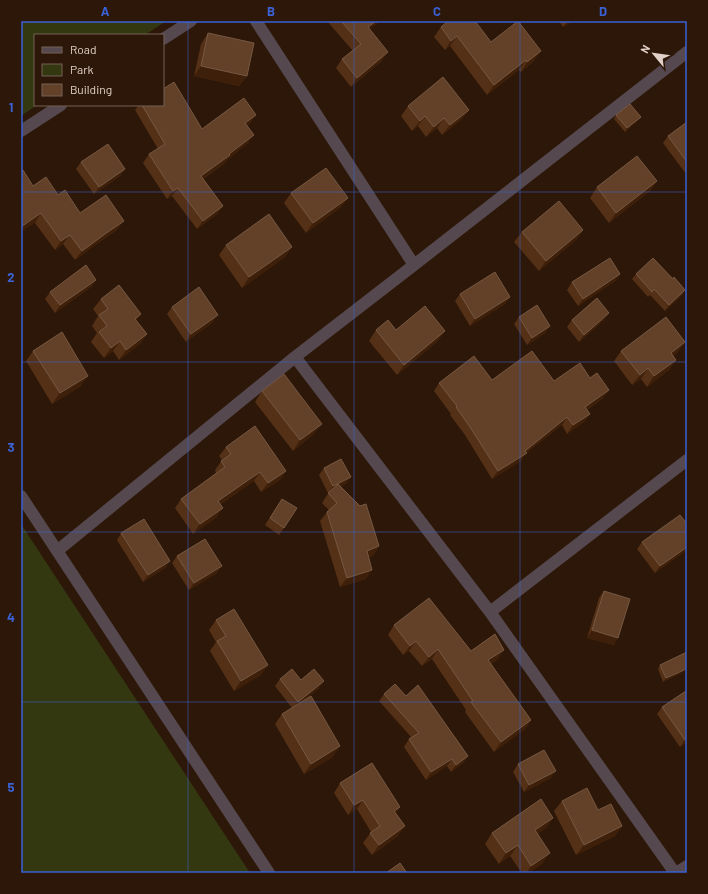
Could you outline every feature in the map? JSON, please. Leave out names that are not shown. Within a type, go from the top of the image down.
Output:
[{"type":"street","points":[[164,38],[191,21]]},
{"type":"street","points":[[256,21],[414,265]]},
{"type":"street","points":[[57,551],[295,356],[687,52]]},
{"type":"street","points":[[21,131],[59,106]]},
{"type":"street","points":[[295,356],[490,612],[676,873],[687,866]]},
{"type":"street","points":[[490,612],[687,460]]},
{"type":"street","points":[[21,496],[269,873]]},
{"type":"green space","points":[[21,21],[166,21],[146,34],[34,34],[34,106],[36,106],[21,116]]},
{"type":"green space","points":[[21,524],[250,873],[21,873]]},
{"type":"building","points":[[341,21],[376,21],[368,27],[388,52],[357,78],[342,59],[361,44]]},
{"type":"building","points":[[448,21],[475,21],[491,42],[518,21],[541,51],[527,62],[526,60],[494,85],[457,36],[451,41],[441,27]]},
{"type":"building","points":[[208,33],[254,43],[247,76],[201,66]]},
{"type":"building","points":[[443,77],[469,110],[450,125],[444,118],[434,127],[425,116],[420,121],[408,106]]},
{"type":"building","points":[[174,82],[202,129],[244,98],[256,115],[245,123],[254,135],[201,176],[223,206],[203,221],[178,188],[173,191],[149,154],[165,144],[143,106],[164,106],[164,88]]},
{"type":"building","points":[[630,104],[641,117],[627,128],[616,115]]},
{"type":"building","points":[[687,122],[687,162],[668,136]]},
{"type":"building","points":[[108,144],[125,169],[99,187],[81,162]]},
{"type":"building","points":[[637,156],[657,181],[616,213],[597,187]]},
{"type":"building","points":[[326,168],[348,198],[313,223],[291,193]]},
{"type":"building","points":[[23,170],[33,186],[46,177],[58,195],[65,190],[80,213],[106,195],[124,221],[82,251],[70,235],[61,241],[41,213],[21,227],[21,171]]},
{"type":"building","points":[[559,201],[583,230],[546,261],[522,232]]},
{"type":"building","points":[[269,214],[292,247],[249,277],[226,245]]},
{"type":"building","points":[[610,258],[620,274],[583,299],[572,282]]},
{"type":"building","points":[[653,258],[673,279],[674,277],[685,290],[669,305],[654,289],[652,292],[636,274]]},
{"type":"building","points":[[86,265],[96,280],[60,305],[50,292]]},
{"type":"building","points":[[495,272],[510,297],[475,319],[460,294]]},
{"type":"building","points":[[119,285],[141,314],[135,319],[147,334],[126,350],[120,341],[111,348],[99,332],[107,326],[99,315],[108,309],[101,299]]},
{"type":"building","points":[[199,287],[218,315],[191,334],[172,307]]},
{"type":"building","points":[[597,298],[609,313],[584,335],[572,320]]},
{"type":"building","points":[[537,305],[550,326],[532,338],[519,317]]},
{"type":"building","points":[[425,306],[445,331],[404,365],[376,330],[388,320],[396,330]]},
{"type":"building","points":[[666,317],[685,342],[671,353],[676,360],[654,376],[648,368],[640,375],[621,351]]},
{"type":"building","points":[[62,332],[88,376],[60,393],[33,351]]},
{"type":"building","points":[[532,351],[554,381],[580,363],[590,378],[597,373],[609,390],[585,407],[590,414],[573,425],[567,417],[525,451],[527,453],[498,471],[456,407],[457,406],[439,383],[474,356],[492,380]]},
{"type":"building","points":[[284,374],[322,424],[300,440],[262,391]]},
{"type":"building","points":[[255,426],[286,471],[268,483],[260,472],[218,501],[223,508],[200,524],[181,499],[225,467],[221,461],[231,454],[226,447]]},
{"type":"building","points":[[341,459],[351,477],[333,486],[324,468]]},
{"type":"building","points":[[338,484],[360,506],[366,504],[379,546],[367,551],[372,570],[347,578],[327,512],[337,503],[328,493]]},
{"type":"building","points":[[282,499],[297,508],[284,528],[270,518]]},
{"type":"building","points":[[680,515],[687,524],[687,547],[660,566],[642,542]]},
{"type":"building","points":[[144,519],[170,561],[148,575],[121,533]]},
{"type":"building","points":[[205,539],[222,566],[194,583],[177,556]]},
{"type":"building","points":[[604,591],[630,599],[618,638],[592,630]]},
{"type":"building","points":[[429,598],[471,651],[495,634],[504,650],[488,660],[531,720],[501,742],[471,702],[473,701],[438,649],[429,657],[416,641],[410,646],[394,625]]},
{"type":"building","points":[[234,609],[268,665],[241,681],[217,641],[226,636],[216,620]]},
{"type":"building","points":[[687,652],[687,667],[684,670],[666,678],[660,665]]},
{"type":"building","points":[[292,669],[301,680],[314,669],[324,681],[298,702],[280,679]]},
{"type":"building","points":[[395,684],[406,696],[418,685],[468,756],[456,765],[452,759],[431,772],[409,739],[419,733],[384,694]]},
{"type":"building","points":[[686,691],[687,739],[685,740],[662,707]]},
{"type":"building","points":[[311,696],[340,746],[311,764],[282,714]]},
{"type":"building","points":[[544,750],[556,771],[529,785],[518,764]]},
{"type":"building","points":[[372,763],[400,807],[394,811],[405,826],[379,845],[370,833],[380,826],[363,800],[354,805],[340,783]]},
{"type":"building","points":[[587,788],[598,810],[611,804],[622,826],[584,845],[562,801]]},
{"type":"building","points":[[541,799],[553,818],[535,830],[550,853],[531,866],[518,845],[506,853],[492,833]]},
{"type":"building","points":[[400,863],[407,873],[386,873]]}]
